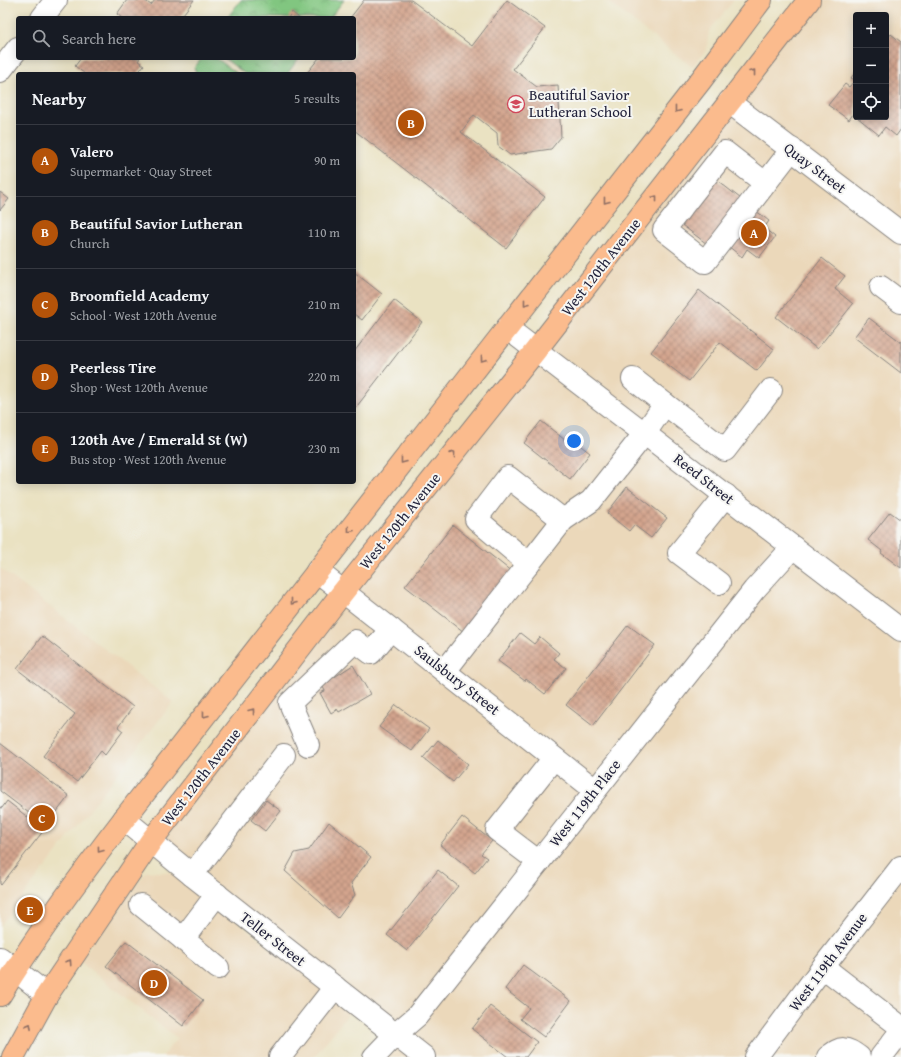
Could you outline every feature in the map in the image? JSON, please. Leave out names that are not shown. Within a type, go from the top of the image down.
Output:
[{"type":"main road","points":[[0,995],[8,964],[89,865],[701,80],[761,0]]},
{"type":"main road","name":"West 120th Avenue","points":[[13,1057],[47,995],[151,841],[343,592],[536,350],[809,0]]},
{"type":"street","points":[[44,16],[56,0]]},
{"type":"street","points":[[0,71],[16,51]]},
{"type":"street","name":"Quay Street","points":[[729,102],[901,233]]},
{"type":"street","points":[[766,183],[725,152],[664,230],[705,262],[766,183],[792,149]]},
{"type":"street","points":[[881,287],[901,302]]},
{"type":"street","name":"Reed Street","points":[[507,328],[901,630]]},
{"type":"street","points":[[633,379],[724,450],[771,390]]},
{"type":"street","points":[[445,671],[563,520],[591,501],[666,404]]},
{"type":"street","points":[[529,564],[476,518],[508,477],[563,520]]},
{"type":"street","points":[[719,584],[679,553],[726,495]]},
{"type":"street","name":"West 119th Place","points":[[374,1057],[396,1034],[417,1016],[754,590],[793,547]]},
{"type":"street","name":"Saulsbury Street","points":[[317,571],[596,790]]},
{"type":"street","points":[[308,745],[290,703],[355,641],[371,653],[391,629]]},
{"type":"street","points":[[192,875],[284,755]]},
{"type":"street","points":[[538,862],[497,830],[554,758]]},
{"type":"street","name":"Teller Street","points":[[124,819],[192,875],[424,1057]]},
{"type":"street","name":"West 119th Avenue","points":[[756,1057],[823,967],[901,867]]},
{"type":"street","points":[[183,939],[217,894]]},
{"type":"street","points":[[140,905],[218,968]]},
{"type":"street","points":[[8,964],[47,995]]},
{"type":"street","points":[[823,967],[901,1027]]},
{"type":"street","points":[[280,1057],[335,987]]},
{"type":"street","points":[[881,1057],[901,1031]]},
{"type":"street","points":[[828,1057],[837,1050],[848,1049],[859,1057]]},
{"type":"shaded area","points":[[606,0],[734,0],[709,31],[706,50],[692,67]]},
{"type":"shaded area","points":[[809,0],[901,0],[901,1057],[378,1057],[395,1035],[151,841]]},
{"type":"shaded area","points":[[0,568],[173,702],[0,926]]},
{"type":"shaded area","points":[[147,871],[173,873],[352,1009],[314,1057],[162,1057],[177,1038],[79,961]]},
{"type":"green space","points":[[241,0],[344,0],[332,16],[229,16]]},
{"type":"green space","points":[[200,60],[219,60],[235,72],[196,72],[194,68]]},
{"type":"green space","points":[[227,60],[298,60],[288,72],[242,72]]},
{"type":"building","points":[[127,0],[144,0],[151,5],[155,0],[194,0],[182,16],[120,16],[117,14]]},
{"type":"building","points":[[364,0],[411,0],[472,46],[507,0],[545,28],[513,69],[537,87],[558,85],[561,137],[551,149],[510,155],[498,146],[497,133],[474,115],[461,132],[545,197],[506,248],[356,132],[356,72],[308,72],[317,60],[356,60],[356,16],[352,16]]},
{"type":"building","points":[[292,12],[297,16],[289,16]]},
{"type":"building","points":[[891,34],[901,42],[901,129],[896,136],[885,127],[879,135],[861,120],[889,120],[889,36]]},
{"type":"building","points":[[80,60],[139,60],[144,65],[139,72],[82,72],[75,66]]},
{"type":"building","points":[[853,82],[853,114],[849,120],[828,105],[845,84],[849,87]]},
{"type":"building","points":[[713,177],[745,202],[711,247],[678,222]]},
{"type":"building","points":[[0,192],[9,199],[0,210]]},
{"type":"building","points":[[755,210],[769,221],[764,228],[775,237],[759,258],[747,249],[742,257],[728,246]]},
{"type":"building","points":[[822,258],[845,276],[835,289],[853,304],[817,349],[776,317]]},
{"type":"building","points":[[356,274],[382,294],[362,320],[356,316]]},
{"type":"building","points":[[699,290],[774,349],[757,371],[720,342],[689,381],[651,352]]},
{"type":"building","points":[[394,300],[422,322],[356,407],[356,349]]},
{"type":"building","points":[[869,318],[901,342],[901,373],[854,337]]},
{"type":"building","points":[[541,421],[565,440],[568,436],[590,453],[570,479],[524,443]]},
{"type":"building","points":[[627,487],[667,518],[651,538],[634,525],[629,531],[607,513]]},
{"type":"building","points":[[890,512],[901,520],[901,568],[881,553],[882,551],[868,540]]},
{"type":"building","points":[[453,525],[512,572],[464,632],[405,586]]},
{"type":"building","points":[[628,625],[655,645],[593,726],[566,705]]},
{"type":"building","points":[[520,633],[534,644],[540,637],[559,653],[554,659],[566,668],[545,694],[526,679],[525,681],[498,661]]},
{"type":"building","points":[[42,636],[133,707],[118,727],[123,731],[105,755],[101,751],[77,782],[43,756],[75,714],[17,669]]},
{"type":"building","points":[[353,665],[370,694],[339,712],[337,709],[331,713],[320,693],[325,691],[322,685],[327,676],[333,678]]},
{"type":"building","points":[[396,705],[429,729],[412,751],[379,727]]},
{"type":"building","points":[[438,740],[468,764],[453,782],[423,758]]},
{"type":"building","points":[[0,743],[69,796],[46,826],[0,791]]},
{"type":"building","points":[[266,800],[281,811],[265,831],[251,820]]},
{"type":"building","points":[[7,801],[44,830],[1,885],[0,807],[2,808]]},
{"type":"building","points":[[462,817],[492,841],[481,854],[487,858],[475,873],[440,845]]},
{"type":"building","points":[[329,822],[371,857],[351,883],[355,895],[338,918],[285,871],[295,853],[309,850]]},
{"type":"building","points":[[438,870],[458,886],[407,951],[387,935]]},
{"type":"building","points":[[126,941],[203,1000],[183,1026],[106,966]]},
{"type":"building","points":[[523,965],[571,1001],[544,1037],[520,1019],[529,1008],[505,989]]},
{"type":"building","points":[[490,1006],[537,1042],[526,1057],[508,1057],[472,1029]]},
{"type":"place","name":"Beautiful Savior Lutheran School","points":[[516,104]]},
{"type":"place","name":"Beautiful Savior Lutheran","points":[[411,123]]},
{"type":"place","name":"Valero","points":[[754,233]]},
{"type":"place","name":"Broomfield Academy","points":[[42,818]]},
{"type":"place","name":"120th Ave / Emerald St (W)","points":[[30,910]]},
{"type":"place","name":"Peerless Tire","points":[[154,983]]}]
